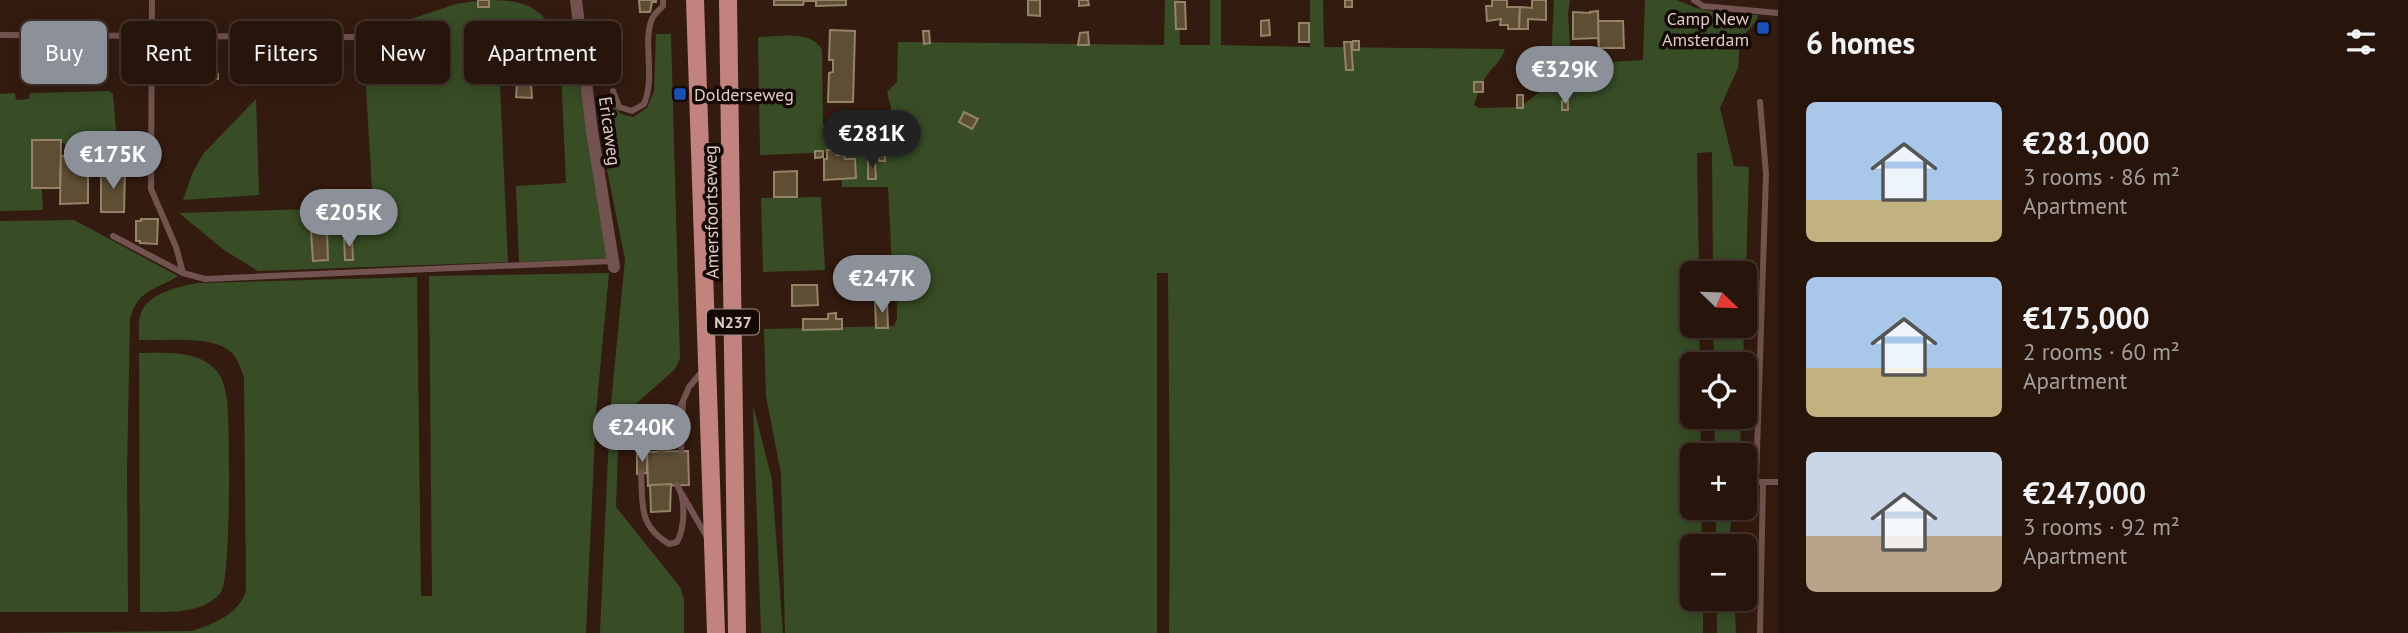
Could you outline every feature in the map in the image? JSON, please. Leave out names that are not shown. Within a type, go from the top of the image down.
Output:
[{"type":"main road","name":"Amersfoortseweg","points":[[695,0],[716,633]]},
{"type":"main road","name":"Amersfoortseweg","points":[[728,0],[737,633]]},
{"type":"street","name":"Ericaweg","points":[[576,0],[592,131],[613,264]]},
{"type":"lane","points":[[152,0],[152,21]]},
{"type":"lane","points":[[613,91],[619,107],[632,111],[645,104],[650,90],[649,30],[652,17],[663,6],[663,0]]},
{"type":"lane","points":[[1695,0],[1703,6],[1778,13]]},
{"type":"lane","points":[[0,35],[121,36]]},
{"type":"lane","points":[[216,36],[355,37]]},
{"type":"lane","points":[[152,84],[151,188],[176,247],[183,273]]},
{"type":"lane","points":[[1760,102],[1766,174],[1756,482],[1778,482]]},
{"type":"lane","points":[[113,236],[183,273],[205,279],[613,264]]},
{"type":"lane","points":[[641,454],[643,442],[653,438],[661,448],[673,416],[689,387],[707,365]]},
{"type":"lane","points":[[681,451],[683,401]]},
{"type":"lane","points":[[641,473],[643,519],[648,527],[669,544],[677,542],[681,535],[680,488],[715,549]]},
{"type":"lane","points":[[1760,633],[1763,482]]},
{"type":"green space","points":[[483,0],[519,3],[532,8],[546,21],[464,21],[464,84],[500,84],[508,262],[258,271],[224,250],[179,213],[373,207],[366,84],[450,84],[450,21],[405,21],[456,4]]},
{"type":"green space","points":[[1165,0],[1179,0],[1180,45],[1210,45],[1210,0],[1221,0],[1221,45],[1310,47],[1310,0],[1323,0],[1324,47],[1505,49],[1487,74],[1474,105],[1479,108],[1520,107],[1550,84],[1554,0],[1570,0],[1568,14],[1571,59],[1573,63],[1579,64],[1643,60],[1645,0],[1677,0],[1716,12],[1758,15],[1757,20],[1740,40],[1738,68],[1720,108],[1734,166],[1749,167],[1746,261],[1713,261],[1712,152],[1697,153],[1699,261],[1680,261],[1680,338],[1699,338],[1700,352],[1680,352],[1680,429],[1700,429],[1701,443],[1680,443],[1680,520],[1701,520],[1702,534],[1680,534],[1680,611],[1703,611],[1703,633],[1169,633],[1168,273],[1157,273],[1157,633],[785,633],[781,474],[766,396],[764,329],[894,326],[897,319],[896,270],[892,267],[888,187],[842,187],[841,155],[838,152],[760,155],[758,37],[802,37],[817,43],[822,50],[823,125],[868,123],[885,128],[891,133],[891,108],[887,92],[897,82],[898,42],[1164,45]]},
{"type":"green space","points":[[656,34],[671,34],[680,358],[675,369],[619,419],[616,507],[680,587],[684,599],[684,633],[600,633],[610,414],[625,259],[607,170],[611,103],[621,114],[633,117],[647,108],[654,91]]},
{"type":"green space","points":[[562,84],[580,84],[607,258],[519,262],[516,186],[566,183]]},
{"type":"green space","points":[[109,91],[113,94],[116,130],[94,139],[87,149],[70,150],[64,143],[39,144],[43,210],[0,211],[0,94],[15,93],[16,100],[29,99],[30,93]]},
{"type":"green space","points":[[256,99],[259,195],[183,200],[192,174],[203,154]]},
{"type":"green space","points":[[821,197],[825,270],[763,272],[761,198]]},
{"type":"green space","points":[[74,220],[178,276],[142,296],[130,319],[128,612],[0,612],[0,221]]},
{"type":"green space","points":[[609,273],[596,413],[586,633],[0,633],[192,631],[225,617],[237,606],[246,591],[244,377],[233,354],[219,345],[185,340],[139,340],[141,313],[150,300],[174,289],[199,283],[417,277],[421,596],[432,596],[429,276]]},
{"type":"green space","points":[[1713,338],[1744,338],[1743,352],[1714,352]]},
{"type":"green space","points":[[139,353],[182,354],[203,360],[219,374],[227,397],[229,500],[224,581],[221,592],[214,599],[205,605],[184,611],[140,612]]},
{"type":"green space","points":[[753,405],[772,480],[783,633],[761,633]]},
{"type":"green space","points":[[1714,429],[1741,429],[1740,443],[1715,443]]},
{"type":"green space","points":[[1716,520],[1731,520],[1730,534],[1716,534]]},
{"type":"green space","points":[[1717,611],[1733,611],[1736,633],[1717,633]]},
{"type":"building","points":[[478,0],[489,0],[489,7],[478,7]]},
{"type":"building","points":[[639,0],[656,2],[652,2],[650,12],[640,12]]},
{"type":"building","points":[[774,0],[846,0],[846,5],[816,6],[816,1],[804,1],[803,5],[774,5]]},
{"type":"building","points":[[1028,0],[1040,0],[1040,16],[1028,15]]},
{"type":"building","points":[[1079,0],[1088,0],[1089,5],[1079,6]]},
{"type":"building","points":[[1345,0],[1352,0],[1352,7],[1345,7]]},
{"type":"building","points":[[1492,0],[1507,0],[1507,7],[1520,7],[1519,29],[1508,29],[1508,25],[1500,25],[1501,19],[1487,21],[1486,6],[1492,6]]},
{"type":"building","points":[[1532,0],[1546,0],[1546,20],[1528,19],[1528,29],[1519,29],[1520,7],[1532,8]]},
{"type":"building","points":[[1175,2],[1185,2],[1186,29],[1176,29]]},
{"type":"building","points":[[1598,11],[1599,48],[1598,38],[1573,39],[1573,12]]},
{"type":"building","points":[[1269,20],[1270,35],[1261,36],[1261,21]]},
{"type":"building","points":[[1598,21],[1623,21],[1624,48],[1599,48]]},
{"type":"building","points":[[1299,23],[1309,23],[1309,42],[1299,42]]},
{"type":"building","points":[[830,30],[855,31],[853,102],[828,102],[829,73],[833,72],[833,60],[829,60]]},
{"type":"building","points":[[923,31],[929,31],[930,43],[924,44]]},
{"type":"building","points":[[1088,32],[1089,45],[1078,45],[1080,33]]},
{"type":"building","points":[[1353,41],[1359,41],[1359,50],[1352,50]]},
{"type":"building","points":[[1344,42],[1351,42],[1353,70],[1346,70]]},
{"type":"building","points":[[1474,82],[1483,82],[1483,92],[1474,92]]},
{"type":"building","points":[[517,84],[531,84],[532,98],[516,97]]},
{"type":"building","points":[[1517,95],[1523,95],[1523,108],[1517,108]]},
{"type":"building","points":[[1562,101],[1568,101],[1568,110],[1562,110]]},
{"type":"building","points":[[964,112],[978,119],[972,129],[959,122]]},
{"type":"building","points":[[32,140],[61,140],[60,188],[32,188]]},
{"type":"building","points":[[827,150],[837,150],[837,155],[844,155],[845,159],[855,159],[856,178],[824,180]]},
{"type":"building","points":[[815,151],[823,151],[823,157],[815,158]]},
{"type":"building","points":[[879,152],[885,152],[885,161],[879,161]]},
{"type":"building","points":[[61,156],[88,156],[88,203],[60,204]]},
{"type":"building","points":[[868,161],[875,161],[876,179],[868,179]]},
{"type":"building","points":[[101,169],[125,170],[124,212],[101,212]]},
{"type":"building","points":[[797,171],[797,197],[774,197],[774,172]]},
{"type":"building","points":[[367,210],[367,218],[356,218],[356,211]]},
{"type":"building","points":[[158,219],[157,244],[136,241],[136,221]]},
{"type":"building","points":[[327,231],[328,260],[313,261],[311,232]]},
{"type":"building","points":[[344,238],[352,238],[353,260],[345,260]]},
{"type":"building","points":[[792,285],[817,285],[818,305],[792,306]]},
{"type":"building","points":[[875,302],[887,302],[888,328],[876,328]]},
{"type":"building","points":[[836,313],[836,319],[842,319],[842,329],[803,330],[803,319],[828,319],[828,314]]},
{"type":"building","points":[[688,451],[689,485],[648,486],[647,452]]},
{"type":"building","points":[[637,454],[647,454],[647,473],[637,474]]},
{"type":"building","points":[[671,484],[670,511],[651,512],[650,485]]},
{"type":"place","name":"Camp New Amsterdam","points":[[1763,28]]},
{"type":"place","name":"Dolderseweg","points":[[680,94]]}]
